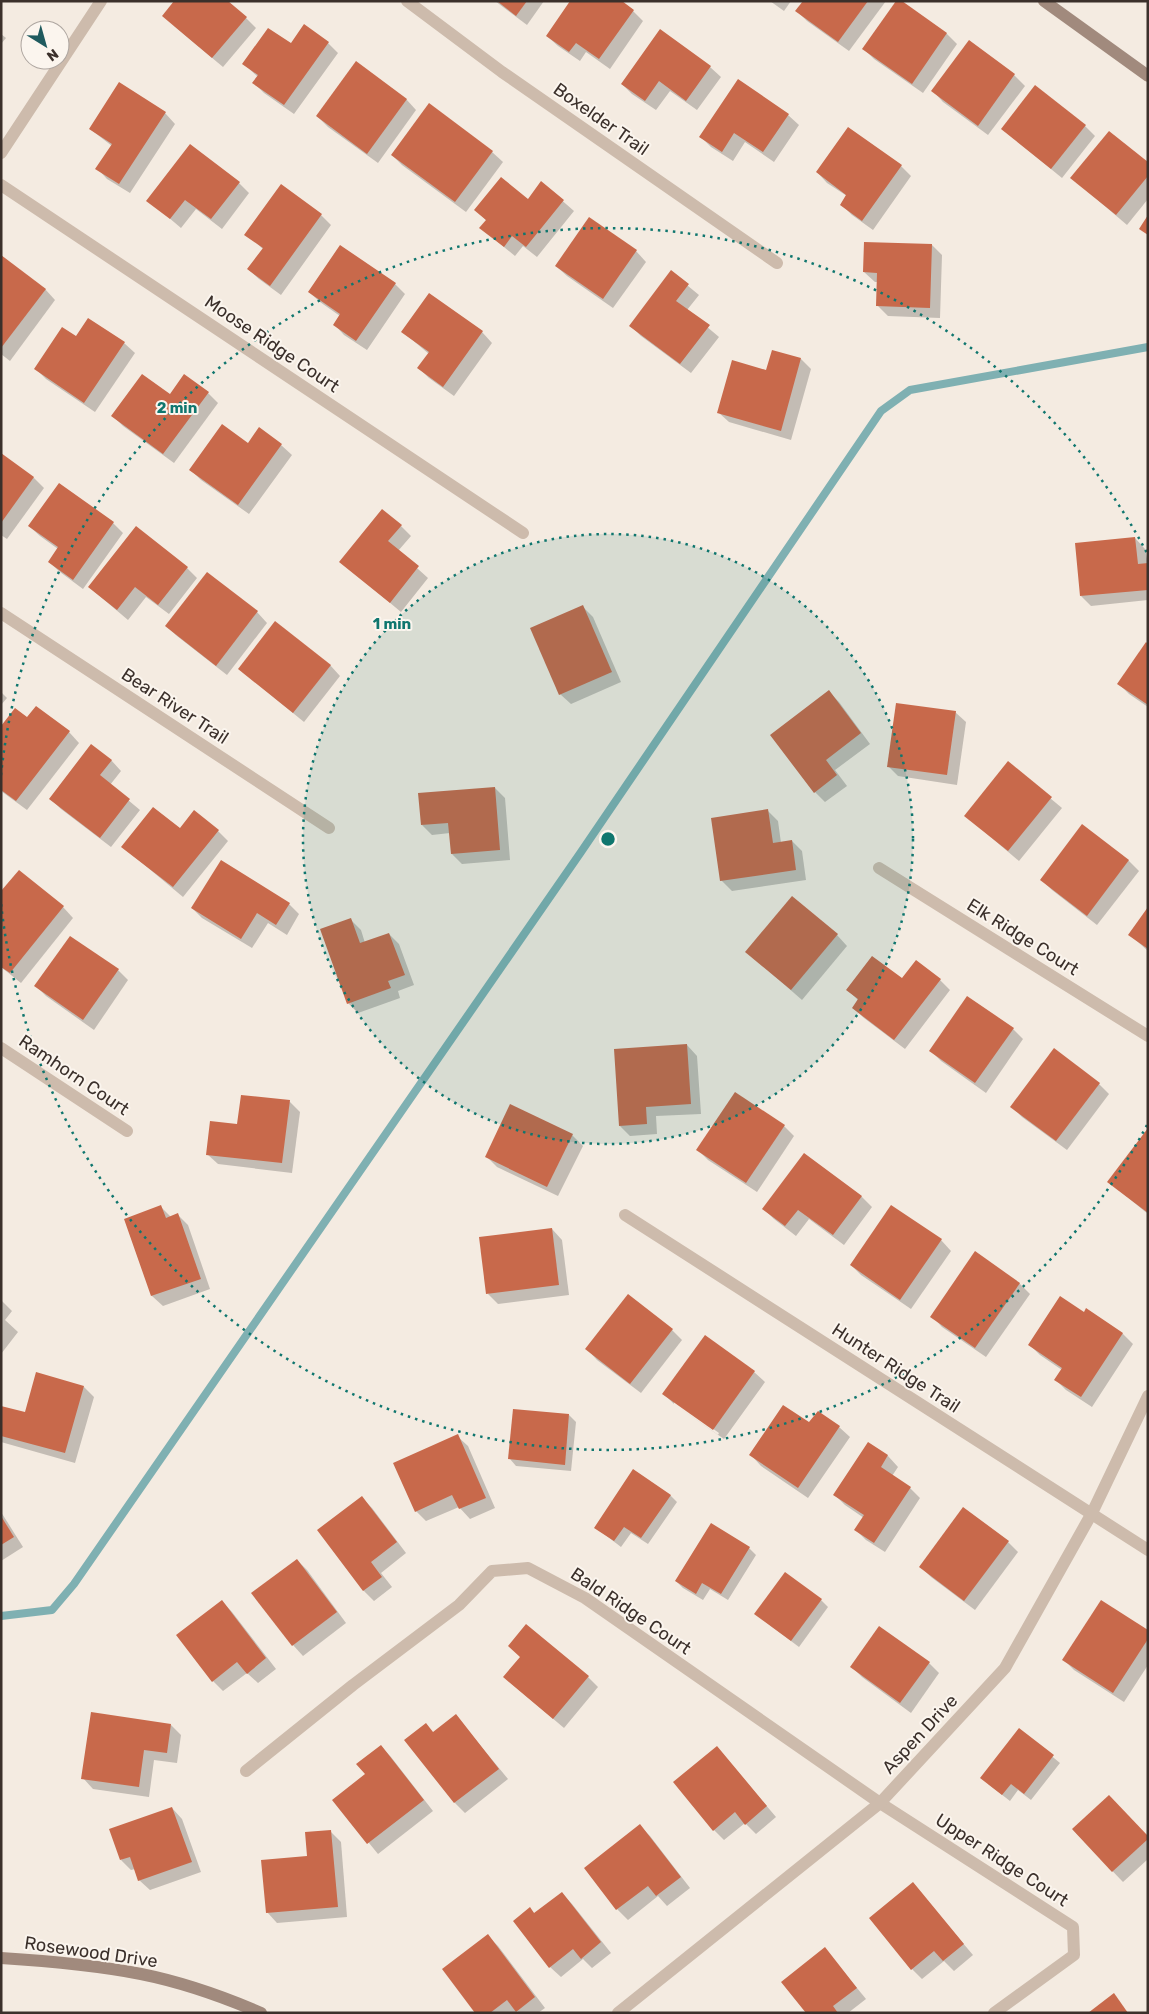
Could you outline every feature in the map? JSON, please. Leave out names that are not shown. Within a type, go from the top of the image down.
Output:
[{"type":"main road","points":[[1044,1],[1148,76]]},
{"type":"main road","name":"Rosewood Drive","points":[[1,1958],[58,1961],[143,1974],[227,1999],[261,2013]]},
{"type":"street","points":[[1,153],[101,1]]},
{"type":"street","name":"Boxelder Trail","points":[[407,1],[502,72],[777,263]]},
{"type":"street","name":"Moose Ridge Court","points":[[1,185],[523,533]]},
{"type":"street","name":"Bear River Trail","points":[[1,613],[329,828]]},
{"type":"street","name":"Elk Ridge Court","points":[[879,868],[1148,1036]]},
{"type":"street","name":"Ramhorn Court","points":[[1,1048],[126,1131]]},
{"type":"street","name":"Hunter Ridge Trail","points":[[625,1215],[1148,1550]]},
{"type":"street","name":"Aspen Drive","points":[[618,2013],[880,1803],[1005,1668],[1092,1513],[1148,1396]]},
{"type":"street","name":"Bald Ridge Court","points":[[246,1771],[353,1685],[459,1605],[492,1571],[528,1568],[585,1598],[880,1803]]},
{"type":"street","name":"Upper Ridge Court","points":[[880,1803],[1073,1927],[1074,1955],[994,2013]]},
{"type":"building","points":[[174,1],[228,1],[247,17],[212,58],[162,16]]},
{"type":"building","points":[[497,1],[527,1],[516,16]]},
{"type":"building","points":[[570,1],[622,1],[634,10],[599,59],[576,43],[569,52],[546,36]]},
{"type":"building","points":[[803,1],[868,1],[838,42],[795,11]]},
{"type":"building","points":[[896,1],[902,1],[947,33],[912,84],[862,49]]},
{"type":"building","points":[[304,24],[329,42],[284,105],[252,83],[258,75],[242,64],[268,28],[291,43]]},
{"type":"building","points":[[660,29],[711,66],[686,101],[659,81],[645,101],[621,84]]},
{"type":"building","points":[[969,40],[1015,74],[978,126],[931,91]]},
{"type":"building","points":[[356,61],[407,99],[367,154],[316,116]]},
{"type":"building","points":[[738,79],[789,114],[763,152],[734,133],[722,152],[699,137]]},
{"type":"building","points":[[119,82],[166,112],[119,184],[95,169],[112,144],[89,129]]},
{"type":"building","points":[[1035,85],[1086,125],[1051,169],[1001,129]]},
{"type":"building","points":[[429,103],[493,151],[455,202],[391,155]]},
{"type":"building","points":[[848,127],[902,165],[862,221],[840,205],[846,195],[816,172]]},
{"type":"building","points":[[1109,131],[1148,162],[1148,176],[1116,215],[1070,178]]},
{"type":"building","points":[[190,144],[240,182],[211,219],[185,200],[170,219],[146,201]]},
{"type":"building","points":[[501,177],[528,199],[541,181],[564,200],[526,247],[512,236],[504,247],[479,228],[486,220],[474,210]]},
{"type":"building","points":[[281,184],[322,214],[270,286],[247,269],[263,248],[244,235]]},
{"type":"building","points":[[1148,215],[1148,235],[1139,229]]},
{"type":"building","points":[[589,217],[637,250],[603,299],[555,266]]},
{"type":"building","points":[[864,242],[932,244],[930,308],[876,306],[877,273],[863,272]]},
{"type":"building","points":[[340,245],[396,283],[356,341],[333,325],[340,314],[308,292]]},
{"type":"building","points":[[1,255],[46,289],[1,348]]},
{"type":"building","points":[[671,270],[689,284],[676,301],[710,325],[680,364],[629,326]]},
{"type":"building","points":[[429,293],[483,331],[443,387],[417,368],[429,352],[401,332]]},
{"type":"building","points":[[88,318],[125,342],[84,403],[34,369],[62,327],[76,336]]},
{"type":"building","points":[[772,350],[801,358],[781,431],[717,413],[732,360],[766,370]]},
{"type":"building","points":[[142,374],[170,394],[184,374],[209,392],[163,454],[111,416]]},
{"type":"building","points":[[222,424],[248,443],[259,427],[282,444],[238,505],[189,470]]},
{"type":"building","points":[[1,453],[34,477],[1,523]]},
{"type":"building","points":[[59,483],[114,522],[73,580],[48,562],[58,547],[28,526]]},
{"type":"building","points":[[382,509],[402,525],[388,541],[419,566],[390,603],[339,562]]},
{"type":"building","points":[[136,526],[188,567],[158,605],[135,587],[117,610],[88,587]]},
{"type":"building","points":[[1135,537],[1138,564],[1148,563],[1148,590],[1080,596],[1075,543]]},
{"type":"building","points":[[207,572],[258,611],[216,666],[165,626]]},
{"type":"building","points":[[583,605],[612,672],[559,695],[530,628]]},
{"type":"building","points":[[275,621],[331,665],[293,713],[238,669]]},
{"type":"building","points":[[1146,642],[1148,644],[1148,705],[1117,684]]},
{"type":"building","points":[[829,690],[861,733],[826,760],[837,775],[814,793],[770,735]]},
{"type":"building","points":[[896,703],[956,711],[947,775],[887,767]]},
{"type":"building","points":[[36,706],[70,731],[16,801],[1,790],[1,726],[15,708],[27,717]]},
{"type":"building","points":[[91,744],[112,760],[100,775],[130,799],[100,838],[49,799]]},
{"type":"building","points":[[1008,761],[1052,797],[1008,851],[964,816]]},
{"type":"building","points":[[495,787],[500,850],[451,854],[448,823],[421,825],[418,793]]},
{"type":"building","points":[[153,807],[180,828],[194,810],[219,830],[173,887],[121,847]]},
{"type":"building","points":[[768,809],[773,843],[792,840],[796,870],[720,881],[711,818]]},
{"type":"building","points":[[1082,824],[1129,860],[1087,916],[1040,880]]},
{"type":"building","points":[[221,860],[290,903],[276,925],[257,913],[241,939],[191,908]]},
{"type":"building","points":[[19,870],[64,906],[10,973],[1,967],[1,891]]},
{"type":"building","points":[[792,896],[838,934],[791,990],[745,952]]},
{"type":"building","points":[[1148,907],[1148,949],[1128,935]]},
{"type":"building","points":[[351,918],[360,943],[389,933],[405,975],[388,981],[391,988],[347,1004],[320,929]]},
{"type":"building","points":[[70,936],[119,969],[83,1020],[34,986]]},
{"type":"building","points":[[872,956],[902,978],[916,960],[941,979],[894,1040],[852,1008],[858,999],[846,990]]},
{"type":"building","points":[[967,996],[1014,1028],[975,1083],[929,1051]]},
{"type":"building","points":[[687,1044],[691,1104],[646,1107],[647,1124],[619,1126],[614,1049]]},
{"type":"building","points":[[1054,1048],[1100,1083],[1056,1141],[1010,1107]]},
{"type":"building","points":[[735,1092],[785,1125],[746,1183],[696,1150]]},
{"type":"building","points":[[241,1095],[290,1100],[282,1163],[206,1155],[210,1121],[237,1124]]},
{"type":"building","points":[[510,1104],[573,1134],[547,1187],[485,1157]]},
{"type":"building","points":[[1148,1128],[1148,1213],[1107,1182]]},
{"type":"building","points":[[804,1153],[862,1196],[833,1235],[798,1210],[785,1226],[762,1209]]},
{"type":"building","points":[[161,1205],[166,1218],[178,1213],[201,1279],[151,1296],[124,1219]]},
{"type":"building","points":[[891,1205],[942,1239],[900,1300],[850,1265]]},
{"type":"building","points":[[552,1228],[559,1285],[486,1294],[479,1237]]},
{"type":"building","points":[[975,1251],[1020,1283],[975,1348],[930,1317]]},
{"type":"building","points":[[628,1294],[673,1329],[630,1384],[585,1349]]},
{"type":"building","points":[[1060,1296],[1084,1312],[1086,1308],[1123,1333],[1081,1397],[1054,1380],[1062,1368],[1028,1345]]},
{"type":"building","points":[[705,1335],[755,1371],[713,1430],[662,1394]]},
{"type":"building","points":[[36,1372],[84,1386],[65,1453],[1,1436],[1,1406],[25,1412]]},
{"type":"building","points":[[783,1405],[809,1422],[818,1411],[840,1426],[798,1488],[749,1455]]},
{"type":"building","points":[[513,1409],[569,1414],[565,1465],[508,1459]]},
{"type":"building","points":[[458,1434],[486,1498],[459,1509],[452,1495],[415,1512],[393,1463]]},
{"type":"building","points":[[868,1442],[888,1455],[881,1467],[911,1487],[874,1543],[854,1530],[864,1515],[833,1495]]},
{"type":"building","points":[[633,1469],[671,1495],[641,1538],[624,1527],[614,1541],[594,1528]]},
{"type":"building","points":[[362,1496],[397,1542],[371,1562],[382,1577],[363,1591],[317,1530]]},
{"type":"building","points":[[963,1507],[1009,1541],[964,1601],[919,1567]]},
{"type":"building","points":[[1,1516],[14,1537],[1,1545]]},
{"type":"building","points":[[711,1523],[750,1547],[721,1594],[702,1583],[696,1594],[675,1581]]},
{"type":"building","points":[[297,1559],[337,1612],[292,1646],[251,1593]]},
{"type":"building","points":[[785,1572],[822,1599],[791,1641],[754,1614]]},
{"type":"building","points":[[222,1600],[266,1658],[247,1674],[237,1662],[212,1682],[176,1635]]},
{"type":"building","points":[[1101,1600],[1148,1630],[1148,1639],[1113,1693],[1062,1660]]},
{"type":"building","points":[[526,1624],[589,1676],[553,1719],[503,1677],[520,1657],[508,1646]]},
{"type":"building","points":[[879,1626],[930,1662],[900,1703],[850,1667]]},
{"type":"building","points":[[91,1712],[171,1724],[167,1753],[144,1750],[139,1787],[81,1779]]},
{"type":"building","points":[[456,1714],[499,1769],[454,1803],[404,1740],[426,1723],[433,1732]]},
{"type":"building","points":[[1019,1728],[1054,1755],[1024,1794],[1011,1784],[1002,1795],[980,1778]]},
{"type":"building","points":[[381,1745],[424,1800],[367,1844],[332,1800],[365,1774],[356,1764]]},
{"type":"building","points":[[717,1746],[767,1806],[745,1825],[735,1812],[713,1831],[673,1782]]},
{"type":"building","points":[[1109,1795],[1148,1836],[1148,1839],[1112,1872],[1072,1829]]},
{"type":"building","points":[[172,1807],[192,1862],[138,1881],[130,1857],[120,1860],[109,1829]]},
{"type":"building","points":[[640,1824],[681,1877],[656,1896],[648,1886],[616,1910],[584,1868]]},
{"type":"building","points":[[331,1830],[338,1907],[266,1913],[261,1860],[307,1856],[305,1832]]},
{"type":"building","points":[[913,1882],[964,1944],[943,1961],[934,1951],[911,1970],[869,1918]]},
{"type":"building","points":[[562,1892],[601,1942],[581,1959],[573,1949],[549,1968],[513,1921],[530,1907],[534,1913]]},
{"type":"building","points":[[488,1934],[535,1997],[516,2012],[507,2000],[490,2013],[475,2013],[442,1969]]},
{"type":"building","points":[[825,1947],[857,1988],[833,2006],[838,2013],[806,2013],[781,1982]]},
{"type":"building","points":[[1114,1993],[1128,2013],[1088,2013]]},
{"type":"waterway","points":[[1,1616],[52,1610],[74,1584],[581,852],[881,411],[910,390],[1148,347]]}]
